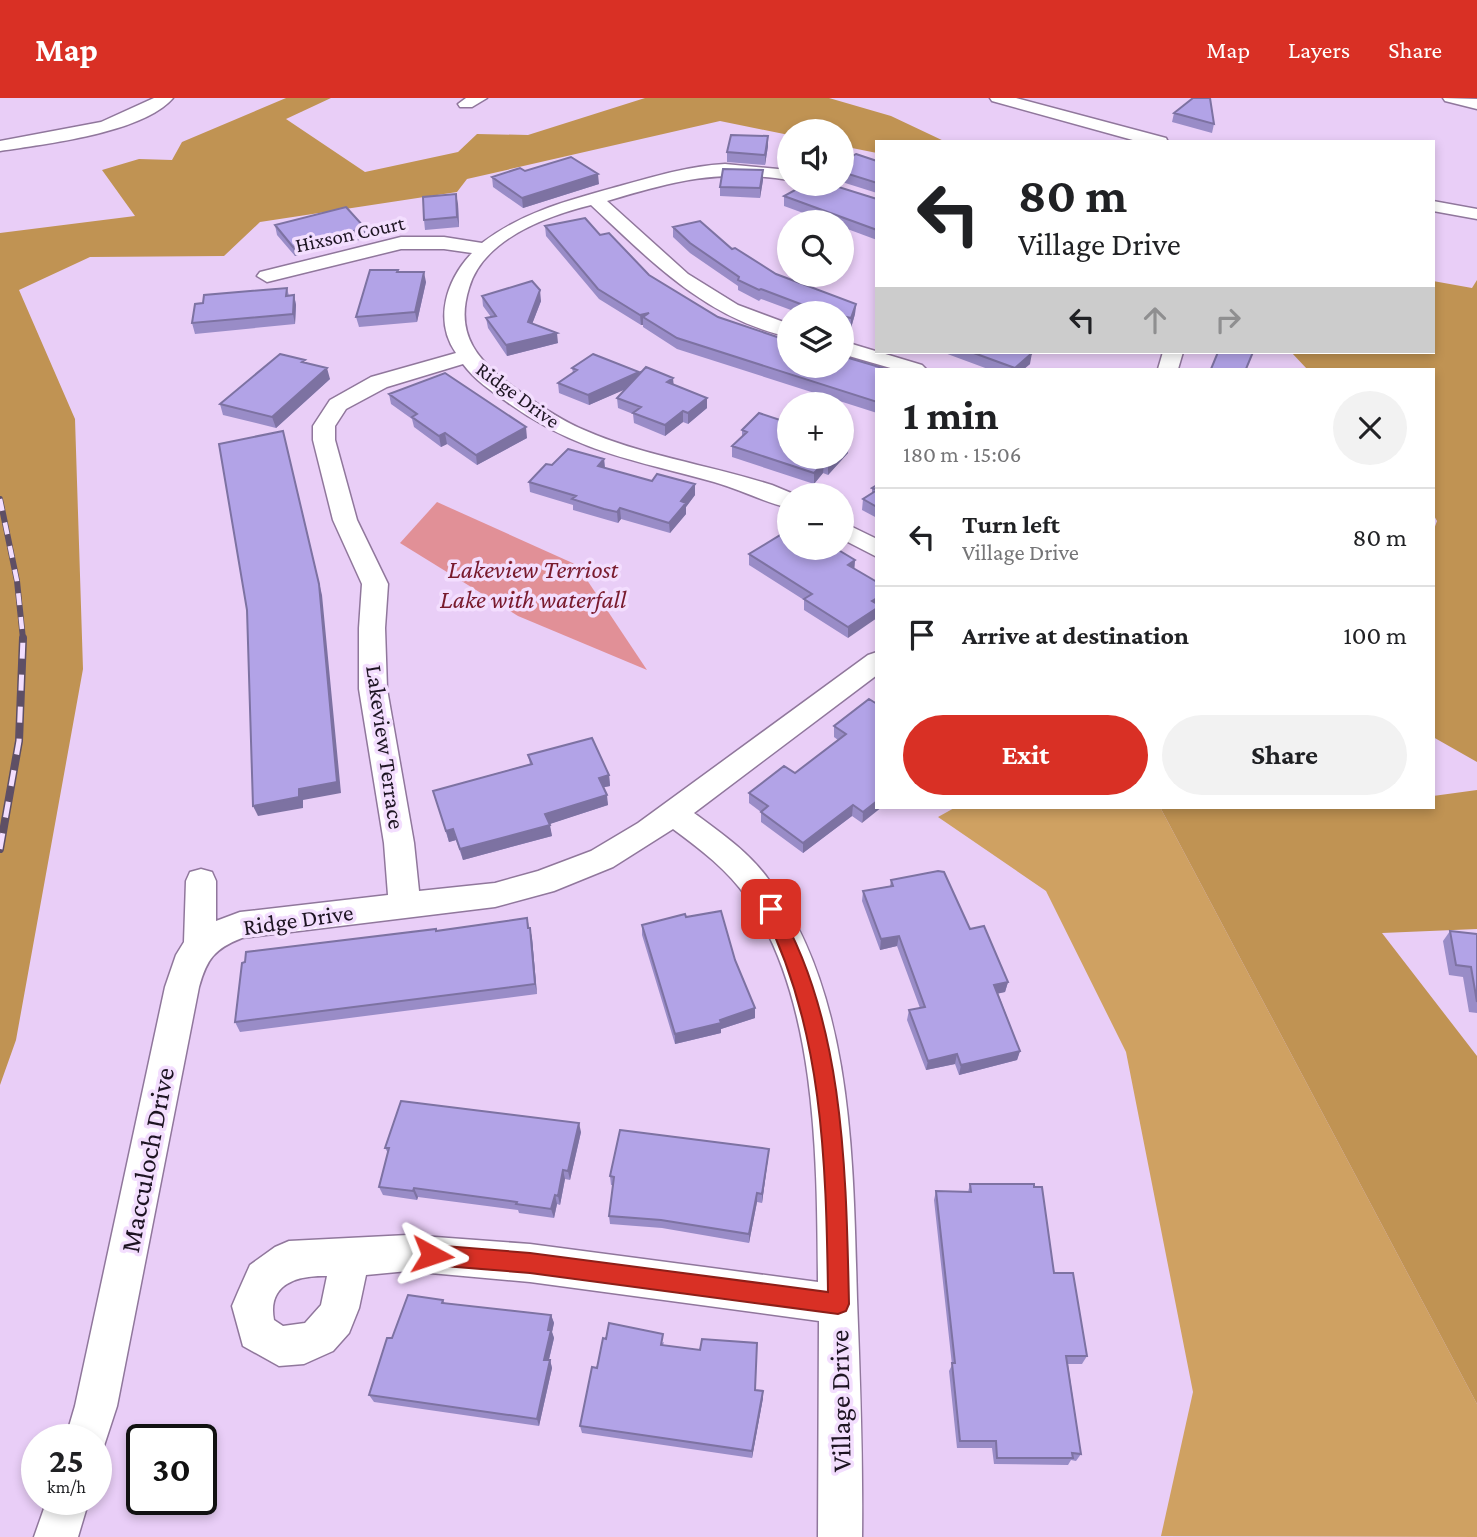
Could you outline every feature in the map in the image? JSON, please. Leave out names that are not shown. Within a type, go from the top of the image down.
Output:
[{"type":"street","points":[[0,146],[99,127],[133,116],[165,98]]},
{"type":"street","points":[[998,98],[1020,101],[1153,140]]},
{"type":"street","points":[[1451,98],[1477,104]]},
{"type":"street","name":"Ridge Drive","points":[[777,174],[733,169],[703,171],[595,199],[528,220],[500,237],[465,274],[454,296],[453,319],[458,343],[466,357],[490,380],[575,434],[606,446],[746,484],[777,496]]},
{"type":"street","points":[[595,199],[681,278],[707,296],[777,327]]},
{"type":"street","points":[[1435,206],[1477,214]]},
{"type":"street","name":"Hixson Court","points":[[267,276],[401,243],[444,243],[486,250]]},
{"type":"street","points":[[854,351],[912,368]]},
{"type":"street","name":"Lakeview Terrace","points":[[405,905],[399,843],[373,689],[372,628],[375,584],[345,520],[324,440],[324,426],[338,405],[379,382],[430,365],[466,357]]},
{"type":"street","points":[[854,536],[875,548]]},
{"type":"street","name":"Ridge Drive","points":[[200,946],[222,932],[240,925],[495,895],[602,859],[649,831],[875,662]]},
{"type":"street","name":"Village Drive","points":[[673,813],[729,855],[759,890],[782,929],[799,974],[817,1038],[827,1090],[837,1240],[843,1452],[839,1537]]},
{"type":"street","name":"Macculoch Drive","points":[[91,1424],[182,987],[192,955],[200,946],[201,881]]},
{"type":"street","points":[[349,1258],[408,1253],[530,1263],[838,1304]]},
{"type":"street","points":[[56,1537],[63,1515]]},
{"type":"shaded area","points":[[286,98],[331,98],[286,119],[365,172],[458,152],[477,134],[528,135],[645,98],[829,98],[891,116],[942,140],[875,140],[875,153],[854,148],[854,119],[777,119],[777,133],[720,121],[467,179],[457,192],[260,222],[224,256],[90,257],[19,290],[75,419],[83,669],[16,1040],[0,1085],[0,233],[135,216],[102,170],[139,159],[172,160],[182,142]]},
{"type":"shaded area","points":[[1477,280],[1477,762],[1435,738],[1435,368],[1306,368],[1293,354],[1435,354],[1435,281],[1472,288]]},
{"type":"shaded area","points":[[1477,790],[1477,929],[1382,933],[1477,1056],[1477,1404],[1161,809],[1435,809],[1435,796]]},
{"type":"shaded area","points":[[952,809],[1161,809],[1477,1404],[1477,1537],[1161,1536],[1193,1392],[1126,1052],[1046,891],[938,817]]},
{"type":"water","name":"Lakeview Terriost Lake with waterfall","points":[[437,502],[577,565],[647,670],[518,616],[400,543]]},
{"type":"building","points":[[1193,98],[1210,98],[1214,124],[1174,113]]},
{"type":"building","points":[[731,135],[768,136],[765,155],[727,152]]},
{"type":"building","points":[[854,155],[875,160],[875,182],[854,176]]},
{"type":"building","points":[[571,157],[598,174],[522,198],[492,177],[520,168],[525,171]]},
{"type":"building","points":[[723,169],[763,170],[760,188],[720,187]]},
{"type":"building","points":[[854,192],[875,198],[875,229],[854,222],[854,210],[822,210],[784,196],[854,196]]},
{"type":"building","points":[[456,194],[457,217],[424,220],[423,197]]},
{"type":"building","points":[[346,207],[365,228],[293,247],[275,225]]},
{"type":"building","points":[[585,218],[600,235],[609,233],[649,275],[718,317],[777,337],[777,370],[677,338],[643,317],[649,313],[640,315],[598,289],[545,226]]},
{"type":"building","points":[[700,221],[732,249],[735,248],[777,274],[777,287],[811,287],[848,301],[793,301],[759,290],[738,280],[739,277],[690,243],[673,227]]},
{"type":"building","points":[[370,270],[424,272],[415,312],[356,317]]},
{"type":"building","points":[[532,281],[540,290],[528,322],[557,333],[506,345],[486,318],[496,316],[482,296]]},
{"type":"building","points":[[287,288],[286,296],[294,295],[293,314],[192,323],[195,304],[203,303],[204,295]]},
{"type":"building","points":[[280,354],[327,368],[272,417],[220,404]]},
{"type":"building","points":[[593,354],[639,372],[588,395],[558,383],[577,370],[572,368]]},
{"type":"building","points":[[976,354],[1031,354],[1015,368]]},
{"type":"building","points":[[1217,354],[1252,354],[1246,368],[1211,368]]},
{"type":"building","points":[[854,360],[883,368],[875,368],[875,401],[854,395],[854,392],[846,392],[802,378],[854,378]]},
{"type":"building","points":[[646,367],[673,378],[667,382],[707,398],[688,413],[683,411],[665,425],[633,413],[641,407],[617,398]]},
{"type":"building","points":[[445,373],[526,427],[476,455],[445,433],[439,436],[412,417],[417,414],[389,394]]},
{"type":"building","points":[[759,413],[777,419],[777,461],[732,446],[747,432],[742,430]]},
{"type":"building","points":[[283,431],[319,584],[337,782],[299,789],[299,797],[253,806],[247,610],[219,444]]},
{"type":"building","points":[[568,449],[604,459],[598,466],[652,481],[657,474],[695,484],[681,501],[686,503],[669,523],[620,508],[617,512],[604,509],[572,499],[576,496],[529,482],[546,464],[552,465]]},
{"type":"building","points":[[802,469],[818,469],[814,473]]},
{"type":"building","points":[[875,491],[875,506],[863,499]]},
{"type":"building","points":[[777,537],[777,560],[854,559],[855,560],[848,565],[875,581],[875,599],[872,601],[875,603],[875,609],[848,627],[804,599],[812,594],[749,554]]},
{"type":"building","points":[[869,699],[875,703],[875,803],[863,812],[853,805],[803,843],[761,812],[768,806],[749,793],[784,766],[795,773],[846,734],[834,726]]},
{"type":"building","points":[[592,738],[609,775],[599,778],[607,795],[545,814],[550,825],[460,849],[453,829],[446,831],[433,791],[532,764],[528,755]]},
{"type":"building","points":[[944,872],[970,929],[984,926],[1008,982],[994,985],[1020,1051],[961,1065],[957,1054],[928,1061],[909,1010],[925,1007],[899,936],[881,939],[863,891],[893,886],[891,880]]},
{"type":"building","points":[[721,911],[735,960],[755,1008],[720,1020],[721,1023],[675,1034],[642,925],[685,914],[686,917]]},
{"type":"building","points":[[527,918],[535,984],[235,1022],[242,963],[245,962],[246,952]]},
{"type":"building","points":[[1450,931],[1477,934],[1477,1002],[1471,967],[1456,965]]},
{"type":"building","points":[[401,1101],[579,1123],[568,1171],[563,1170],[558,1196],[555,1195],[551,1209],[414,1188],[413,1191],[379,1187],[389,1148],[385,1148]]},
{"type":"building","points":[[620,1130],[769,1149],[762,1194],[757,1193],[749,1234],[661,1220],[609,1216],[614,1177],[610,1176]]},
{"type":"building","points":[[970,1184],[1034,1184],[1034,1187],[1042,1187],[1054,1273],[1073,1273],[1087,1356],[1066,1356],[1081,1454],[1072,1453],[1073,1458],[997,1458],[996,1441],[960,1441],[952,1363],[955,1363],[936,1191],[971,1192]]},
{"type":"building","points":[[408,1295],[443,1300],[442,1303],[551,1315],[548,1330],[551,1330],[544,1360],[550,1360],[537,1419],[369,1395],[387,1338],[392,1338]]},
{"type":"building","points":[[609,1323],[663,1334],[661,1345],[700,1350],[702,1339],[757,1343],[755,1390],[763,1391],[752,1451],[580,1426],[592,1367],[597,1368]]},
{"type":"railway","points":[[0,499],[17,581],[23,639]]},
{"type":"railway","points":[[0,849],[19,741],[23,639]]},
{"type":"route","points":[[432,1255],[530,1263],[838,1304],[837,1240],[827,1090],[817,1038],[799,974],[782,929],[771,909]]}]
